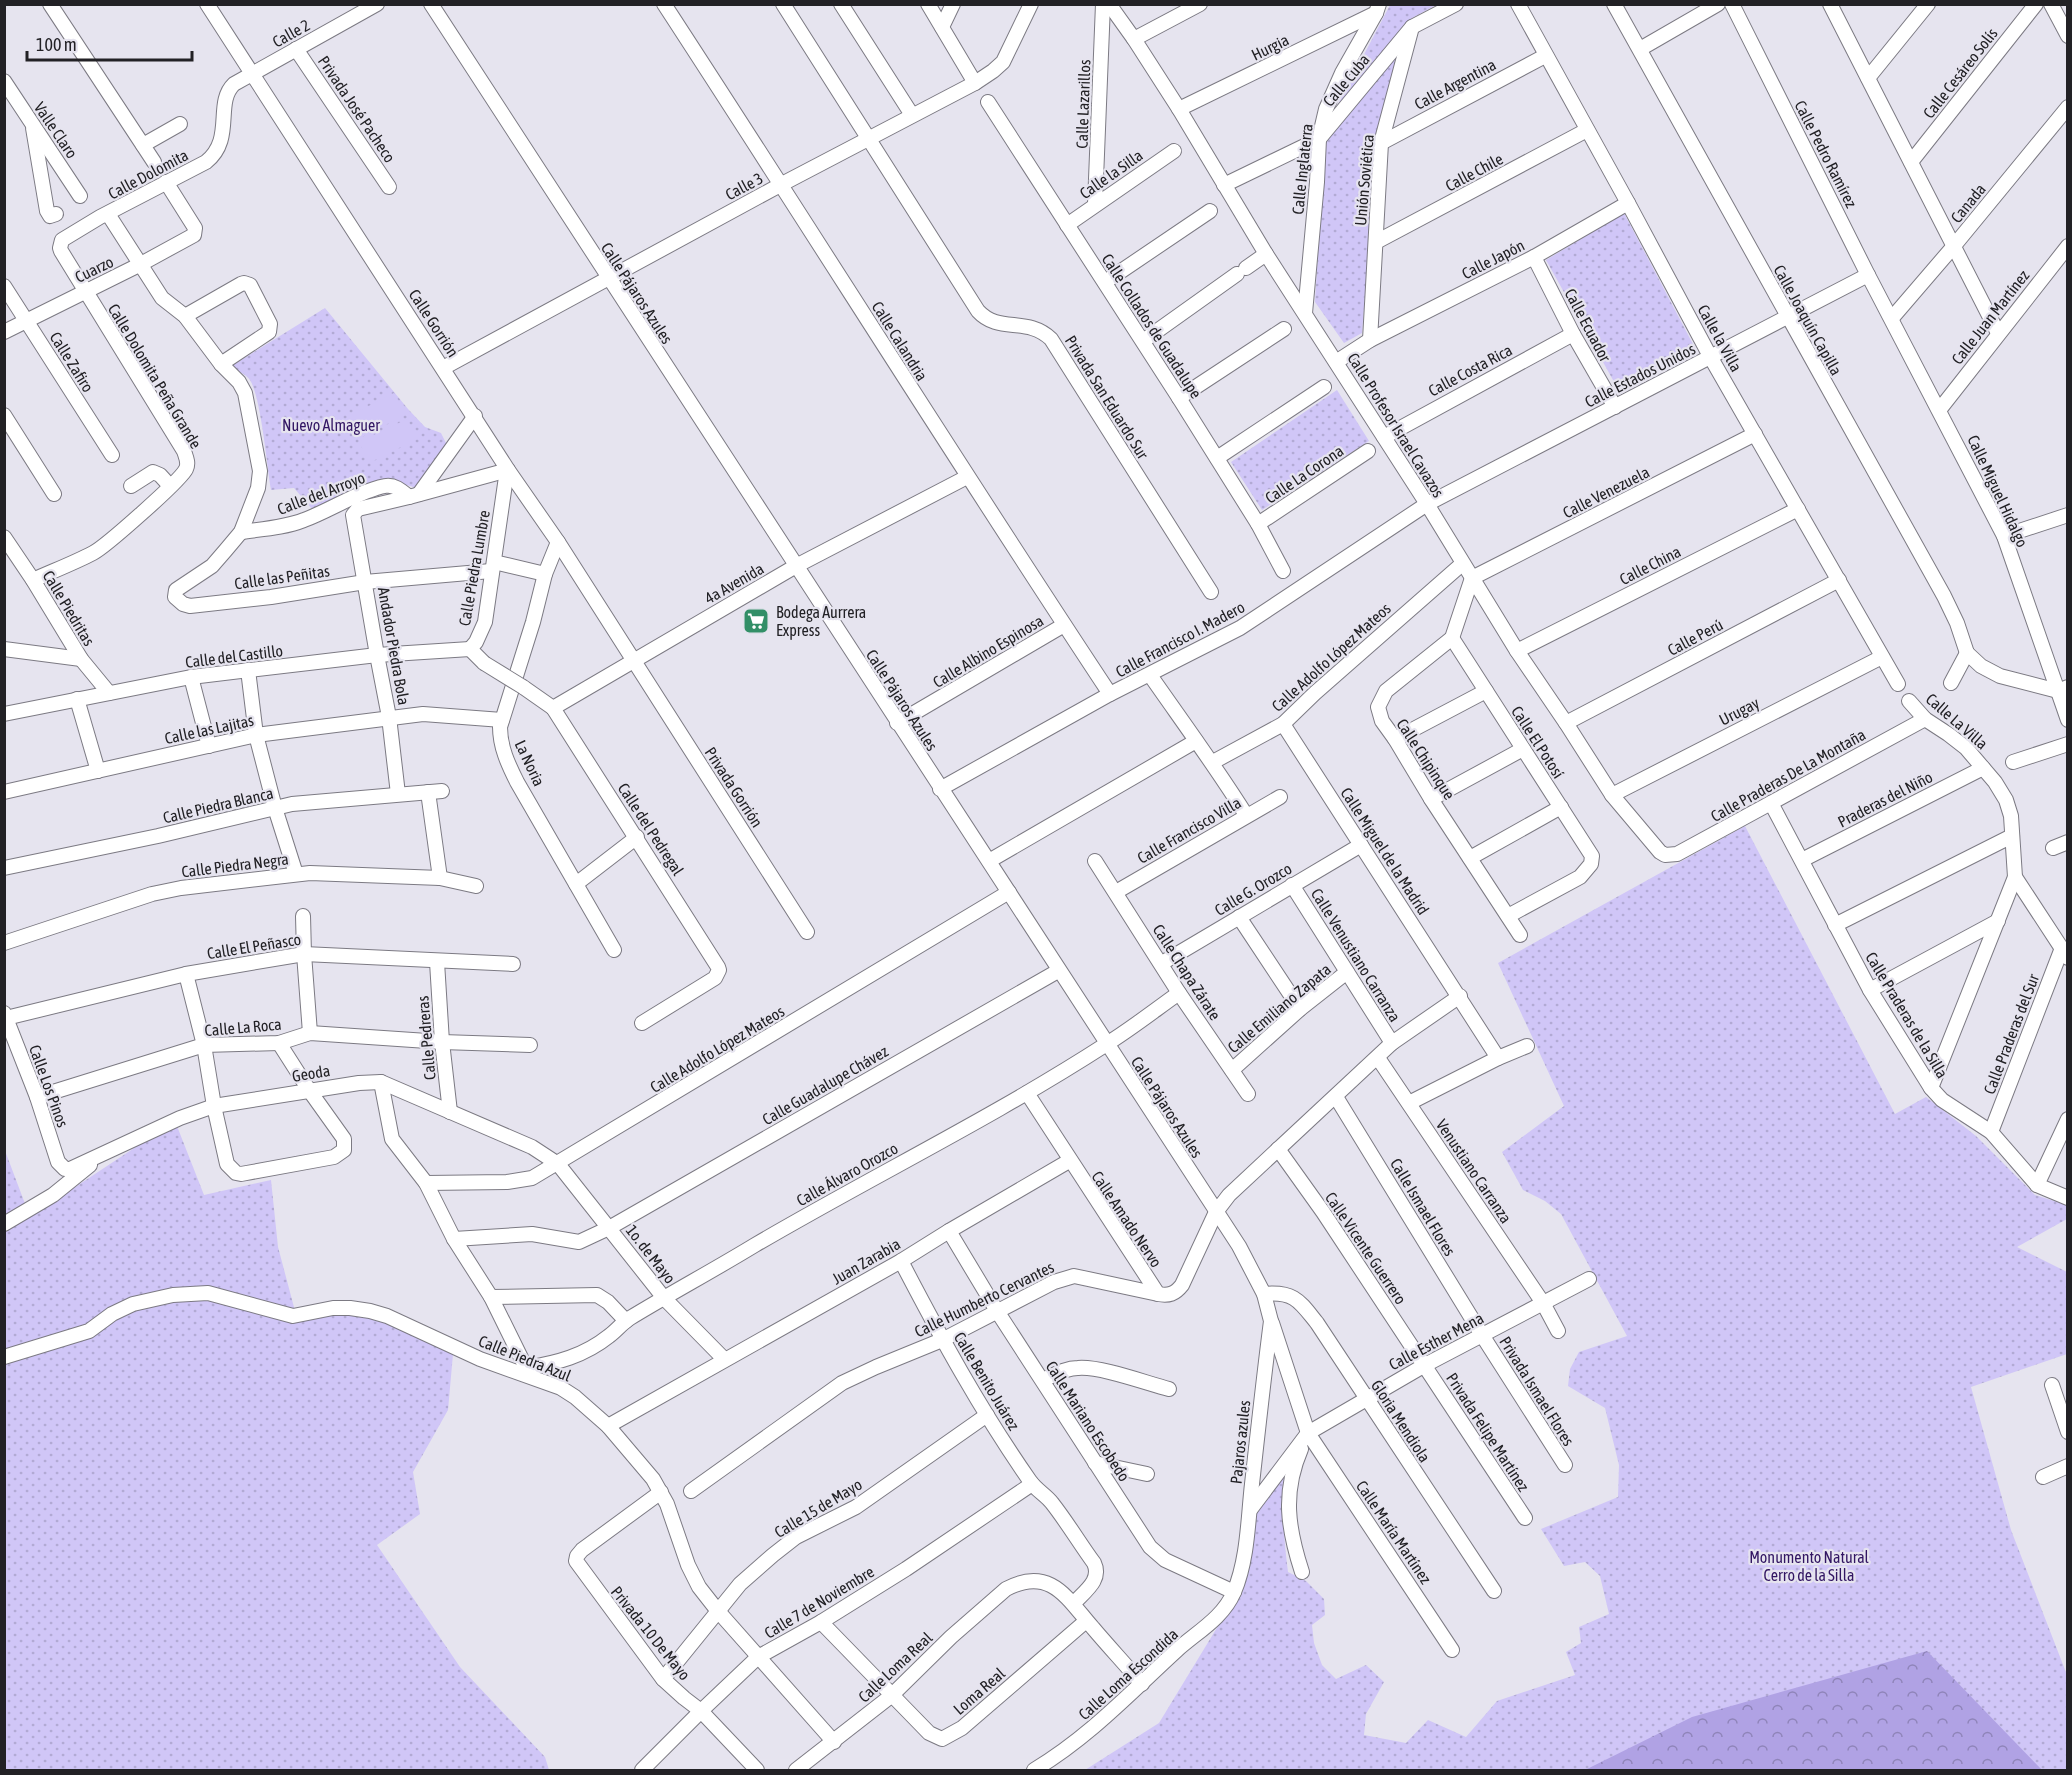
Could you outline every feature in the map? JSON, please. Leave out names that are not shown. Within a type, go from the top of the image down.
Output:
[{"type":"street","points":[[50,4],[153,162]]},
{"type":"street","name":"Calle Gorrión","points":[[207,4],[475,416],[507,470],[558,542],[633,660]]},
{"type":"street","name":"Calle 2","points":[[253,73],[377,4]]},
{"type":"street","name":"Calle Pájaros Azules","points":[[431,4],[989,861],[1106,1045],[1239,1246],[1264,1294]]},
{"type":"street","name":"Calle Calandria","points":[[664,4],[782,184],[967,477],[1110,694]]},
{"type":"street","name":"Privada San Eduardo Sur","points":[[783,4],[984,316],[998,323],[1037,327],[1051,339],[1211,592]]},
{"type":"street","points":[[841,4],[912,115]]},
{"type":"street","points":[[928,4],[975,82]]},
{"type":"street","points":[[942,27],[953,4]]},
{"type":"street","name":"Calle 3","points":[[444,368],[993,71],[1003,62],[1031,4]]},
{"type":"street","name":"Calle Lazarillos","points":[[1095,204],[1103,4]]},
{"type":"street","name":"Calle Profesor Israel Cavazos","points":[[1109,4],[1179,109],[1266,254],[1427,504],[1517,651],[1612,795],[1655,847],[1665,855]]},
{"type":"street","points":[[1134,39],[1200,4]]},
{"type":"street","name":"Calle Cuba","points":[[1224,185],[1319,139],[1412,27],[1456,4]]},
{"type":"street","name":"Calle la Villa","points":[[1518,4],[1711,358],[1898,684]]},
{"type":"street","name":"Calle Joaquín Capilla","points":[[1614,4],[1944,596],[1968,653]]},
{"type":"street","points":[[1640,49],[1718,4]]},
{"type":"street","name":"Calle Pedro Ramírez","points":[[1732,4],[1868,275],[1892,318]]},
{"type":"street","points":[[1830,4],[1998,333]]},
{"type":"street","points":[[1868,78],[1928,4]]},
{"type":"street","name":"Calle Cesáreo Solís","points":[[1911,162],[2036,4]]},
{"type":"street","points":[[2052,4],[2067,36]]},
{"type":"street","name":"Hurgia","points":[[1179,109],[1378,9]]},
{"type":"street","name":"Calle Inglaterra","points":[[1305,313],[1319,139],[1326,109],[1342,73],[1378,9]]},
{"type":"street","name":"Unión Soviética","points":[[1370,340],[1381,143],[1412,27]]},
{"type":"street","name":"Privada José Pacheco","points":[[296,49],[390,187]]},
{"type":"street","name":"Calle Argentina","points":[[1381,143],[1545,56]]},
{"type":"street","name":"Calle Dolomita","points":[[84,291],[61,251],[60,243],[66,237],[214,156],[224,129],[226,96],[229,89],[253,73]]},
{"type":"street","name":"Valle Claro","points":[[4,81],[80,196]]},
{"type":"street","name":"Calle Collados de Guadalupe","points":[[988,102],[1217,458],[1258,524],[1283,571]]},
{"type":"street","name":"Canada","points":[[1892,318],[2067,107]]},
{"type":"street","points":[[32,123],[47,211],[53,215]]},
{"type":"street","points":[[143,145],[180,124]]},
{"type":"street","name":"Calle Chile","points":[[1376,242],[1587,130]]},
{"type":"street","name":"Calle la Silla","points":[[1067,225],[1174,151]]},
{"type":"street","name":"Cuarzo","points":[[4,332],[139,265],[196,233],[166,182]]},
{"type":"street","name":"Calle Japón","points":[[1336,362],[1370,340],[1534,257],[1628,203]]},
{"type":"street","points":[[1105,282],[1210,211]]},
{"type":"street","points":[[108,214],[162,298],[185,316],[221,364],[239,382],[245,393],[260,471],[258,488],[241,532]]},
{"type":"street","name":"Calle Juan Martínez","points":[[1940,409],[2067,246]]},
{"type":"street","points":[[1143,341],[1266,254]]},
{"type":"street","name":"Calle Ecuador","points":[[1534,257],[1573,334],[1615,407]]},
{"type":"street","name":"Calle Estados Unidos","points":[[1427,504],[1868,275]]},
{"type":"street","points":[[185,316],[241,284],[247,284],[254,292],[270,324],[269,332],[221,364]]},
{"type":"street","name":"Calle Zafiro","points":[[4,286],[112,455]]},
{"type":"street","name":"Calle Dolomita Peña Grande","points":[[33,579],[94,553],[107,544],[186,470],[187,459],[184,451],[84,291]]},
{"type":"street","name":"Calle Miguel Hidalgo","points":[[1892,318],[2004,536],[2063,689],[2067,720]]},
{"type":"street","points":[[1179,398],[1284,329]]},
{"type":"street","name":"Calle Costa Rica","points":[[1384,436],[1573,334]]},
{"type":"street","points":[[1217,458],[1324,387]]},
{"type":"street","points":[[4,415],[54,494]]},
{"type":"street","points":[[415,496],[475,416]]},
{"type":"street","name":"Calle Venezuela","points":[[1472,578],[1755,434]]},
{"type":"street","name":"Calle La Corona","points":[[1258,524],[1368,451]]},
{"type":"street","name":"Calle del Arroyo","points":[[358,509],[415,496],[507,470]]},
{"type":"street","name":"Calle Piedra Lumbre","points":[[507,470],[485,622],[476,642],[470,649],[484,663],[552,708]]},
{"type":"street","points":[[131,486],[153,472],[160,475],[170,486]]},
{"type":"street","name":"4a Avenida","points":[[552,708],[796,566],[967,477]]},
{"type":"street","name":"Calle del Arroyo","points":[[241,532],[304,520],[385,486],[397,488],[415,496]]},
{"type":"street","name":"Calle Francisco I. Madero","points":[[940,789],[1110,694],[1240,628],[1427,504]]},
{"type":"street","name":"Andador Piedra Bola","points":[[358,509],[353,515],[353,521],[390,717],[398,794]]},
{"type":"street","name":"Calle China","points":[[1517,651],[1798,509]]},
{"type":"street","points":[[2004,536],[2067,514]]},
{"type":"street","name":"Calle las Peñitas","points":[[241,532],[212,566],[176,590],[175,597],[178,601],[190,606],[493,566],[545,574]]},
{"type":"street","name":"Calle Piedritas","points":[[4,537],[33,579],[81,659],[109,693]]},
{"type":"street","points":[[545,574],[558,542]]},
{"type":"street","name":"Calle Adolfo López Mateos","points":[[1213,762],[1283,723],[1462,564]]},
{"type":"street","name":"La Noria","points":[[545,574],[533,622],[502,720],[500,736],[509,766],[614,950]]},
{"type":"street","points":[[1452,638],[1472,578]]},
{"type":"street","name":"Calle Perú","points":[[1566,723],[1839,580]]},
{"type":"street","name":"Calle Albino Espinosa","points":[[897,723],[1064,625]]},
{"type":"street","name":"Calle El Potosí","points":[[1452,638],[1590,851],[1591,864],[1580,877],[1508,916]]},
{"type":"street","name":"Calle Chipinque","points":[[1452,638],[1386,691],[1378,707],[1379,714],[1431,799],[1520,935]]},
{"type":"street","points":[[56,656],[69,640]]},
{"type":"street","points":[[4,649],[81,659]]},
{"type":"street","name":"Calle del Castillo","points":[[4,714],[191,677],[377,656],[470,649]]},
{"type":"street","points":[[1951,683],[1968,653],[1981,666],[2000,676],[2063,689]]},
{"type":"street","name":"Urugay","points":[[1612,795],[1882,657]]},
{"type":"street","name":"Privada Gorrión","points":[[633,660],[807,932]]},
{"type":"street","points":[[249,670],[256,735],[275,808],[296,874]]},
{"type":"street","points":[[1150,675],[1213,762],[1246,815]]},
{"type":"street","points":[[191,677],[209,746]]},
{"type":"street","points":[[1395,739],[1485,691]]},
{"type":"street","points":[[77,699],[98,771]]},
{"type":"street","name":"Calle La Villa","points":[[1909,701],[1925,719],[1957,741],[1995,782],[2006,800],[2011,816],[2015,877],[2064,953]]},
{"type":"street","name":"Calle del Pedregal","points":[[552,708],[637,837],[719,970],[715,978],[642,1023]]},
{"type":"street","name":"Calle las Lajitas","points":[[4,792],[256,735],[423,714],[502,720]]},
{"type":"street","name":"Calle Praderas De La Montaña","points":[[1665,855],[1677,855],[1925,719]]},
{"type":"street","name":"Calle Miguel de la Madrid","points":[[1283,723],[1498,1058]]},
{"type":"street","points":[[989,861],[1196,741]]},
{"type":"street","points":[[2013,762],[2067,744]]},
{"type":"street","points":[[1431,799],[1522,749]]},
{"type":"street","name":"Praderas del Niño","points":[[1802,860],[1983,768]]},
{"type":"street","points":[[428,792],[440,878]]},
{"type":"street","name":"Calle Piedra Blanca","points":[[4,868],[158,836],[292,804],[442,792]]},
{"type":"street","name":"Calle Francisco Villa","points":[[1116,892],[1280,797]]},
{"type":"street","name":"Calle Praderas de la Silla","points":[[1771,803],[1870,990],[1931,1088],[1942,1100],[1991,1132],[2037,1185],[2067,1198]]},
{"type":"street","points":[[1470,858],[1561,807]]},
{"type":"street","points":[[1835,925],[2012,836]]},
{"type":"street","points":[[576,884],[637,837]]},
{"type":"street","points":[[2053,848],[2067,842]]},
{"type":"street","name":"Calle G. Orozco","points":[[1162,963],[1361,845]]},
{"type":"street","name":"Calle Chapa Zárate","points":[[1095,861],[1179,993],[1248,1094]]},
{"type":"street","name":"Calle Piedra Negra","points":[[4,943],[152,894],[181,888],[296,874],[440,878],[476,886]]},
{"type":"street","points":[[1931,1088],[2015,877]]},
{"type":"street","name":"Calle Venustiano Carranza","points":[[1292,885],[1392,1043]]},
{"type":"street","name":"Calle Adolfo López Mateos","points":[[426,1183],[519,1181],[532,1178],[1009,892]]},
{"type":"street","points":[[303,916],[310,1033]]},
{"type":"street","points":[[1239,917],[1300,1009]]},
{"type":"street","points":[[1870,990],[1998,921]]},
{"type":"street","name":"Calle Praderas del Sur","points":[[1991,1132],[2064,953]]},
{"type":"street","name":"Calle El Peñasco","points":[[5,1015],[186,974],[304,954],[513,964]]},
{"type":"street","name":"Calle Pedreras","points":[[437,962],[442,1042],[450,1112]]},
{"type":"street","name":"Calle Guadalupe Chávez","points":[[454,1239],[532,1234],[579,1242],[609,1228],[1058,971]]},
{"type":"street","name":"Calle Emiliano Zapata","points":[[1232,1070],[1300,1009],[1347,972]]},
{"type":"street","points":[[186,974],[204,1045],[213,1106],[227,1164],[231,1170],[241,1174],[334,1157],[344,1150],[344,1139],[279,1043]]},
{"type":"street","name":"Calle Álvaro Orozco","points":[[529,1373],[577,1356],[609,1336],[626,1321],[664,1298],[817,1209],[1027,1093],[1106,1045],[1179,993]]},
{"type":"street","points":[[1158,1294],[1168,1296],[1182,1285],[1216,1212],[1229,1195],[1392,1043],[1460,996]]},
{"type":"street","name":"Calle Los Pinos","points":[[5,1015],[37,1097],[58,1162],[65,1169]]},
{"type":"street","name":"Calle La Roca","points":[[37,1097],[204,1045],[279,1043],[310,1033],[530,1045]]},
{"type":"street","points":[[1409,1103],[1498,1058],[1527,1046]]},
{"type":"street","name":"Venustiano Carranza","points":[[1378,1058],[1459,1182],[1543,1303],[1558,1331]]},
{"type":"street","points":[[381,1082],[392,1139],[426,1183],[454,1239],[491,1297],[529,1373]]},
{"type":"street","name":"Geoda","points":[[65,1169],[70,1169],[180,1118],[213,1106],[309,1090],[381,1082],[532,1147],[558,1164]]},
{"type":"street","points":[[1027,1093],[1070,1161]]},
{"type":"street","name":"Calle Ismael Flores","points":[[1336,1097],[1482,1335]]},
{"type":"street","points":[[2037,1185],[2067,1119]]},
{"type":"street","name":"Calle Vicente Guerrero","points":[[1278,1149],[1425,1365]]},
{"type":"street","points":[[4,1224],[53,1195],[106,1152]]},
{"type":"street","name":"Juan Zarabia","points":[[608,1426],[901,1261],[1070,1161]]},
{"type":"street","name":"Calle Amado Nervo","points":[[1070,1161],[1158,1294]]},
{"type":"street","name":"1o. de Mayo","points":[[558,1164],[664,1298],[724,1359]]},
{"type":"street","name":"Calle Mariano Escobedo","points":[[949,1231],[997,1311],[1156,1554],[1234,1592]]},
{"type":"street","name":"Calle Benito Juárez","points":[[901,1261],[942,1340],[1032,1484]]},
{"type":"street","name":"Calle Humberto Cervantes","points":[[691,1491],[842,1383],[942,1340],[1054,1282],[1074,1276],[1158,1294]]},
{"type":"street","name":"Calle Esther Mena","points":[[1249,1512],[1306,1435],[1425,1365],[1589,1279]]},
{"type":"street","name":"Calle Piedra Azul","points":[[4,1357],[89,1331],[112,1314],[133,1304],[173,1295],[208,1293],[293,1316],[333,1308],[370,1311],[387,1316],[480,1359],[529,1373],[575,1397],[608,1426],[637,1458],[661,1492],[688,1565],[699,1587],[834,1742]]},
{"type":"street","points":[[491,1297],[597,1294],[626,1321]]},
{"type":"street","name":"Pajaros azules","points":[[1234,1592],[1240,1573],[1249,1512],[1271,1321],[1264,1294]]},
{"type":"street","name":"Gloria Mendiola","points":[[1264,1294],[1285,1294],[1299,1302],[1317,1323],[1494,1591]]},
{"type":"street","name":"Calle María Martínez","points":[[1271,1321],[1306,1435],[1452,1650]]},
{"type":"street","name":"Privada Ismael Flores","points":[[1482,1335],[1565,1465]]},
{"type":"street","name":"Privada Felipe Martínez","points":[[1425,1365],[1525,1518]]},
{"type":"street","points":[[1043,1380],[1066,1370],[1092,1368],[1169,1389]]},
{"type":"street","points":[[2052,1385],[2067,1432]]},
{"type":"street","name":"Calle 15 de Mayo","points":[[663,1679],[740,1584],[796,1538],[856,1507],[987,1415]]},
{"type":"street","points":[[1302,1572],[1291,1539],[1288,1510],[1291,1479],[1306,1435]]},
{"type":"street","points":[[1095,1463],[1147,1473]]},
{"type":"street","points":[[2043,1477],[2067,1466]]},
{"type":"street","points":[[1032,1484],[1053,1505],[1097,1570],[1097,1577],[1093,1583],[1074,1603],[1086,1621],[1142,1684]]},
{"type":"street","name":"Calle 7 de Noviembre","points":[[648,1768],[701,1710],[758,1657],[821,1622],[906,1569],[1032,1484]]},
{"type":"street","name":"Privada 10 De Mayo","points":[[661,1492],[582,1550],[576,1561],[663,1679],[701,1710],[757,1770]]},
{"type":"street","name":"Calle Loma Real","points":[[796,1770],[891,1696],[951,1636],[1014,1584],[1040,1582],[1050,1584],[1074,1603]]},
{"type":"street","name":"Calle Loma Escondida","points":[[1034,1770],[1063,1753],[1099,1724],[1217,1616],[1227,1605],[1234,1592]]},
{"type":"street","name":"Loma Real","points":[[821,1622],[929,1733],[942,1739],[962,1728],[1086,1621]]},
{"type":"green space","points":[[1390,5],[1436,5],[1412,18],[1338,104]]},
{"type":"green space","points":[[1400,47],[1377,136],[1362,333],[1344,343],[1315,302],[1325,138]]},
{"type":"green space","points":[[1624,213],[1695,348],[1618,389],[1546,260]]},
{"type":"green space","name":"Nuevo Almaguer","points":[[325,308],[408,409],[425,427],[441,433],[446,443],[445,450],[416,488],[403,484],[376,485],[312,509],[294,488],[271,490],[254,389],[244,374],[230,367]]},
{"type":"green space","points":[[1337,390],[1369,441],[1262,510],[1231,462]]},
{"type":"green space","points":[[394,393],[405,415],[360,438],[349,416]]},
{"type":"green space","points":[[407,419],[417,439],[369,463],[359,442]]},
{"type":"green space","name":"Monumento Natural Cerro de la Silla","points":[[1745,826],[1895,1114],[1926,1097],[1976,1136],[2035,1195],[2067,1205],[2067,1219],[2017,1247],[2067,1272],[2067,1354],[1971,1387],[2011,1530],[2067,1675],[2067,1770],[1085,1770],[1159,1723],[1232,1603],[1257,1489],[1278,1460],[1284,1482],[1284,1530],[1288,1572],[1306,1581],[1324,1599],[1325,1615],[1312,1625],[1314,1643],[1322,1665],[1336,1679],[1366,1665],[1384,1682],[1366,1714],[1364,1735],[1406,1743],[1428,1720],[1466,1737],[1497,1701],[1575,1675],[1566,1652],[1581,1643],[1579,1627],[1609,1614],[1600,1576],[1585,1562],[1564,1566],[1541,1529],[1618,1497],[1619,1465],[1605,1408],[1568,1386],[1570,1369],[1579,1352],[1627,1336],[1561,1214],[1545,1201],[1523,1190],[1502,1152],[1564,1106],[1498,963]]},
{"type":"green space","points":[[175,1121],[204,1195],[271,1180],[278,1247],[295,1311],[364,1313],[453,1354],[448,1410],[413,1472],[420,1514],[377,1545],[460,1667],[545,1757],[549,1770],[5,1770],[4,1148],[30,1217]]},
{"type":"green space","points":[[1927,1651],[2042,1770],[1585,1770],[1692,1717]]},
{"type":"place","name":"Bodega Aurrera Express","points":[[756,621]]}]
